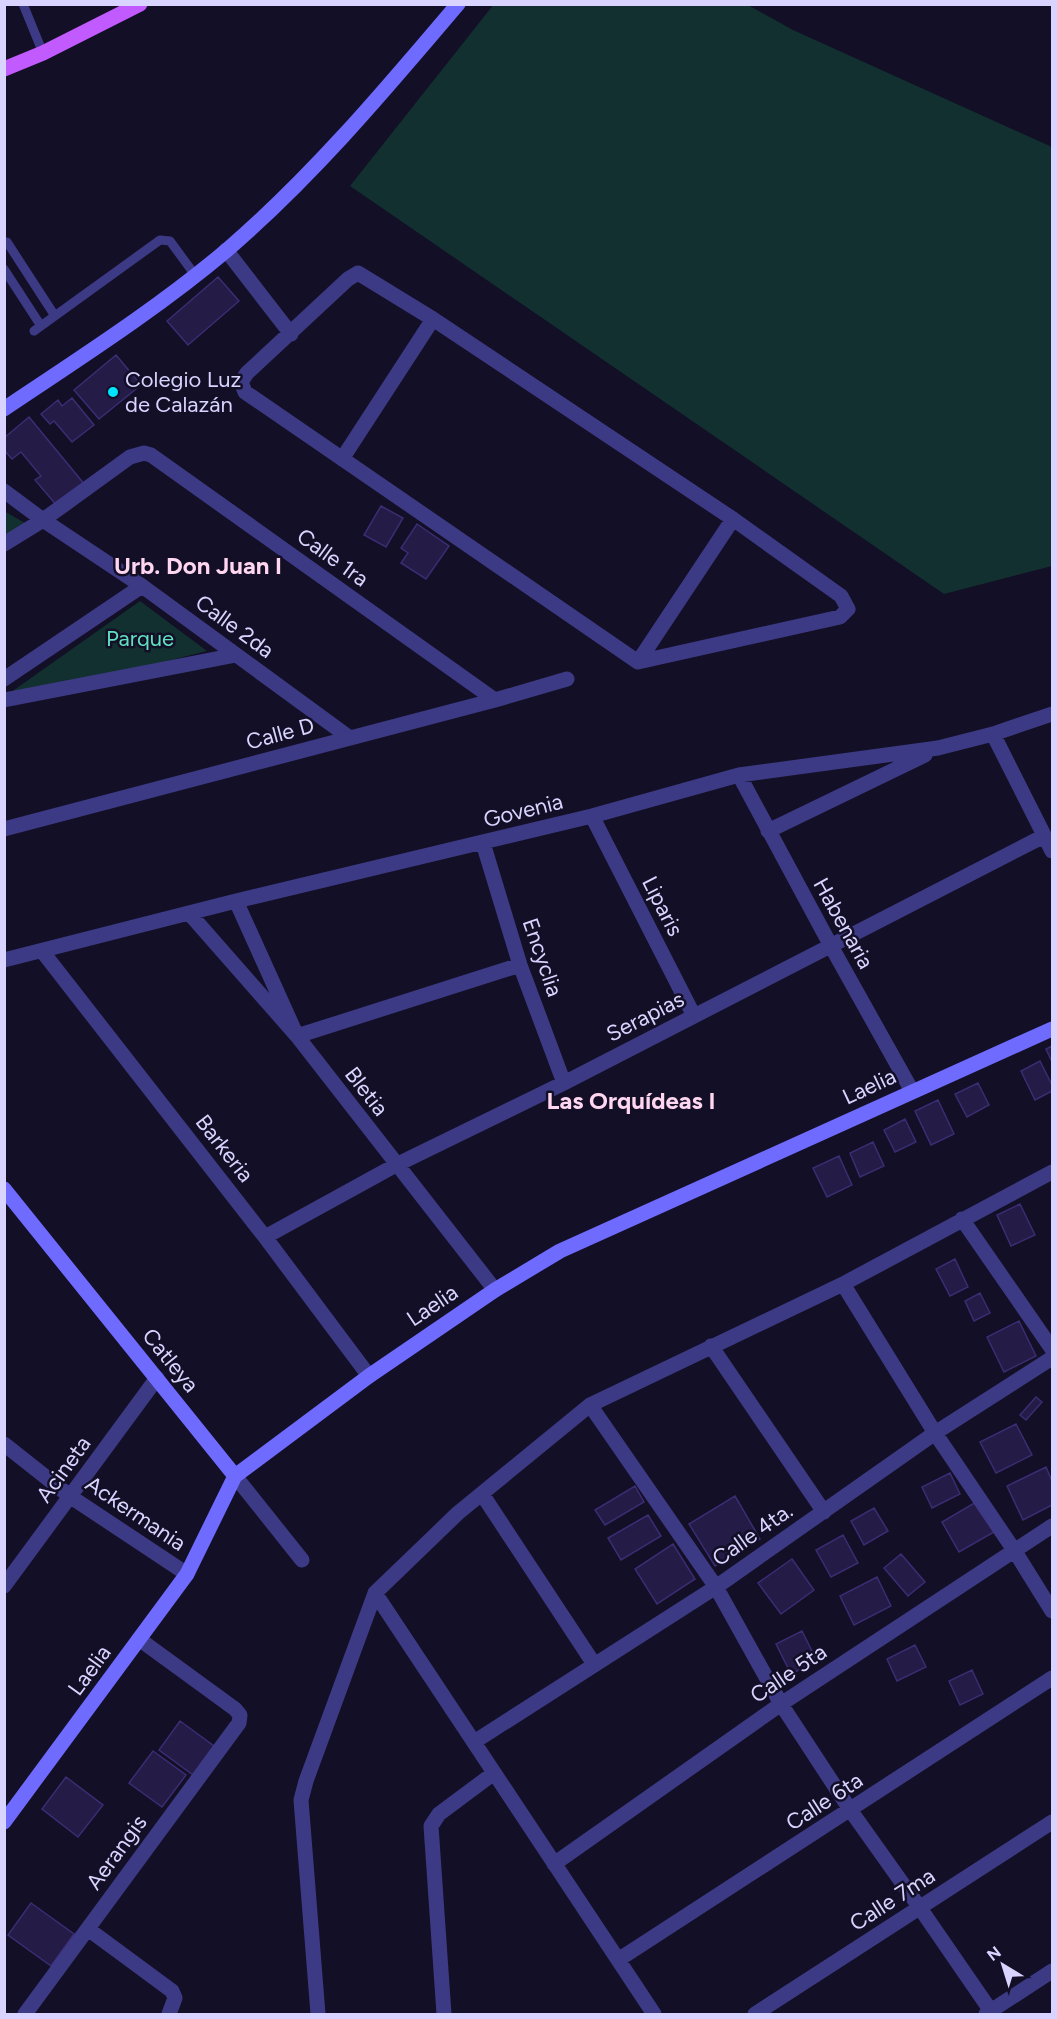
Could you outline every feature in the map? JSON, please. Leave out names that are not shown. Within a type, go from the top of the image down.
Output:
[{"type":"main road","points":[[4,69],[43,53],[112,11],[140,4]]},
{"type":"street","points":[[4,410],[95,350],[226,250],[325,157],[458,4]]},
{"type":"street","points":[[226,250],[291,334]]},
{"type":"street","points":[[358,273],[433,319],[733,519],[841,596],[848,609],[840,617],[638,662],[245,392],[241,382],[247,373],[291,334],[348,279],[358,273]]},
{"type":"street","points":[[342,459],[433,319]]},
{"type":"street","name":"Calle 1ra","points":[[43,520],[130,457],[144,453],[157,459],[495,700]]},
{"type":"street","name":"Calle 2da","points":[[4,491],[142,586],[350,738]]},
{"type":"street","points":[[638,662],[733,519]]},
{"type":"street","points":[[4,544],[43,520]]},
{"type":"street","points":[[4,679],[142,586]]},
{"type":"street","points":[[4,700],[236,655]]},
{"type":"street","name":"Calle D","points":[[4,829],[567,679]]},
{"type":"street","name":"Govenia","points":[[4,960],[236,901],[592,816],[739,776],[938,748],[993,734],[1053,714]]},
{"type":"street","points":[[993,734],[1053,851]]},
{"type":"street","points":[[768,831],[938,748]]},
{"type":"street","name":"Habenaria","points":[[739,776],[912,1091]]},
{"type":"street","name":"Liparis","points":[[592,816],[694,1016]]},
{"type":"street","name":"Serapias","points":[[266,1237],[396,1165],[564,1083],[1044,836]]},
{"type":"street","name":"Encyclia","points":[[483,843],[520,965],[564,1083]]},
{"type":"street","name":"Bletia","points":[[236,901],[297,1036],[495,1290]]},
{"type":"street","points":[[189,913],[297,1036],[520,965]]},
{"type":"street","name":"Barkeria","points":[[42,951],[266,1237],[369,1376]]},
{"type":"street","name":"Laelia","points":[[4,1822],[187,1574],[235,1476],[369,1376],[495,1290],[560,1251],[1053,1029]]},
{"type":"street","points":[[318,2014],[301,1800],[375,1593],[459,1513],[591,1405],[843,1284],[1053,1172]]},
{"type":"street","name":"Catleya","points":[[4,1189],[302,1560]]},
{"type":"street","points":[[962,1219],[1053,1349]]},
{"type":"street","points":[[843,1284],[935,1433],[1053,1611]]},
{"type":"street","points":[[711,1346],[824,1512]]},
{"type":"street","name":"Calle 4ta.","points":[[474,1742],[716,1587],[935,1433],[1053,1358]]},
{"type":"street","name":"Acineta","points":[[4,1586],[157,1378]]},
{"type":"street","points":[[591,1405],[716,1587],[781,1704],[851,1811],[920,1908],[990,2013],[1053,1971]]},
{"type":"street","name":"Ackermania","points":[[4,1444],[71,1497],[187,1574]]},
{"type":"street","points":[[482,1494],[594,1664]]},
{"type":"street","name":"Calle 5ta","points":[[554,1864],[781,1704],[1014,1550],[1053,1527]]},
{"type":"street","points":[[375,1593],[654,2014]]},
{"type":"street","name":"Aerangis","points":[[25,2014],[239,1723],[240,1715],[235,1709],[140,1639]]},
{"type":"street","name":"Calle 6ta","points":[[618,1960],[1053,1678]]},
{"type":"street","points":[[444,2014],[431,1826],[439,1814],[494,1773]]},
{"type":"street","name":"Calle 7ma","points":[[755,2014],[1053,1822]]},
{"type":"street","points":[[88,1929],[172,1991],[175,1998],[169,2014]]},
{"type":"lane","points":[[23,4],[43,53]]},
{"type":"lane","points":[[4,269],[37,329],[160,240],[170,242],[195,275]]},
{"type":"lane","points":[[6,242],[55,316]]},
{"type":"green space","points":[[494,4],[748,5],[793,30],[1052,147],[1052,566],[944,594],[350,186]]},
{"type":"green space","points":[[4,511],[25,523],[4,537]]},
{"type":"green space","name":"Parque","points":[[140,601],[207,651],[5,702],[4,697]]},
{"type":"building","points":[[218,277],[239,301],[188,345],[167,321]]},
{"type":"building","points":[[116,355],[141,385],[99,419],[74,390]]},
{"type":"building","points":[[72,398],[94,425],[72,442],[54,421],[50,424],[41,414],[58,400],[62,406]]},
{"type":"building","points":[[29,417],[85,485],[58,507],[35,480],[41,476],[21,452],[12,459],[4,450],[4,438]]},
{"type":"building","points":[[381,506],[403,518],[386,547],[364,535]]},
{"type":"building","points":[[417,524],[449,546],[426,579],[401,563],[408,553],[401,548]]},
{"type":"building","points":[[1052,1046],[1052,1062],[1046,1049]]},
{"type":"building","points":[[1040,1061],[1052,1085],[1052,1091],[1035,1100],[1021,1071]]},
{"type":"building","points":[[978,1083],[989,1105],[967,1117],[955,1094]]},
{"type":"building","points":[[938,1100],[954,1134],[931,1145],[915,1111]]},
{"type":"building","points":[[905,1119],[916,1142],[895,1152],[884,1130]]},
{"type":"building","points":[[873,1142],[884,1166],[860,1177],[850,1153]]},
{"type":"building","points":[[839,1156],[852,1185],[827,1197],[813,1168]]},
{"type":"building","points":[[1020,1204],[1035,1235],[1011,1246],[997,1215]]},
{"type":"building","points":[[955,1259],[968,1287],[950,1296],[936,1269]]},
{"type":"building","points":[[980,1293],[990,1313],[974,1321],[965,1301]]},
{"type":"building","points":[[1019,1321],[1036,1356],[1004,1372],[987,1337]]},
{"type":"building","points":[[1036,1397],[1042,1402],[1026,1420],[1020,1415]]},
{"type":"building","points":[[1016,1424],[1032,1455],[996,1473],[980,1442]]},
{"type":"building","points":[[1046,1467],[1052,1481],[1052,1505],[1023,1520],[1007,1486]]},
{"type":"building","points":[[950,1473],[960,1494],[932,1508],[922,1487]]},
{"type":"building","points":[[635,1486],[644,1502],[605,1525],[595,1510]]},
{"type":"building","points":[[735,1496],[760,1539],[715,1566],[689,1524]]},
{"type":"building","points":[[976,1502],[994,1532],[959,1552],[942,1522]]},
{"type":"building","points":[[874,1508],[888,1531],[864,1545],[851,1521]]},
{"type":"building","points":[[648,1515],[661,1536],[621,1560],[608,1538]]},
{"type":"building","points":[[843,1535],[858,1563],[831,1577],[816,1550]]},
{"type":"building","points":[[673,1544],[695,1579],[657,1604],[635,1569]]},
{"type":"building","points":[[901,1554],[925,1582],[908,1596],[884,1568]]},
{"type":"building","points":[[792,1559],[814,1590],[781,1614],[758,1583]]},
{"type":"building","points":[[877,1577],[891,1606],[854,1625],[840,1596]]},
{"type":"building","points":[[802,1631],[817,1661],[791,1674],[776,1644]]},
{"type":"building","points":[[915,1645],[926,1667],[897,1681],[887,1659]]},
{"type":"building","points":[[972,1670],[983,1694],[960,1705],[949,1681]]},
{"type":"building","points":[[180,1721],[214,1746],[193,1775],[159,1750]]},
{"type":"building","points":[[153,1751],[186,1775],[162,1807],[129,1783]]},
{"type":"building","points":[[66,1777],[103,1805],[78,1837],[42,1809]]},
{"type":"building","points":[[31,1903],[74,1934],[51,1966],[8,1935]]},
{"type":"place","name":"Colegio Luz de Calazán","points":[[113,392]]},
{"type":"district","name":"Urb. Don Juan I","points":[[198,566]]},
{"type":"district","name":"Las Orquídeas I","points":[[631,1101]]}]
